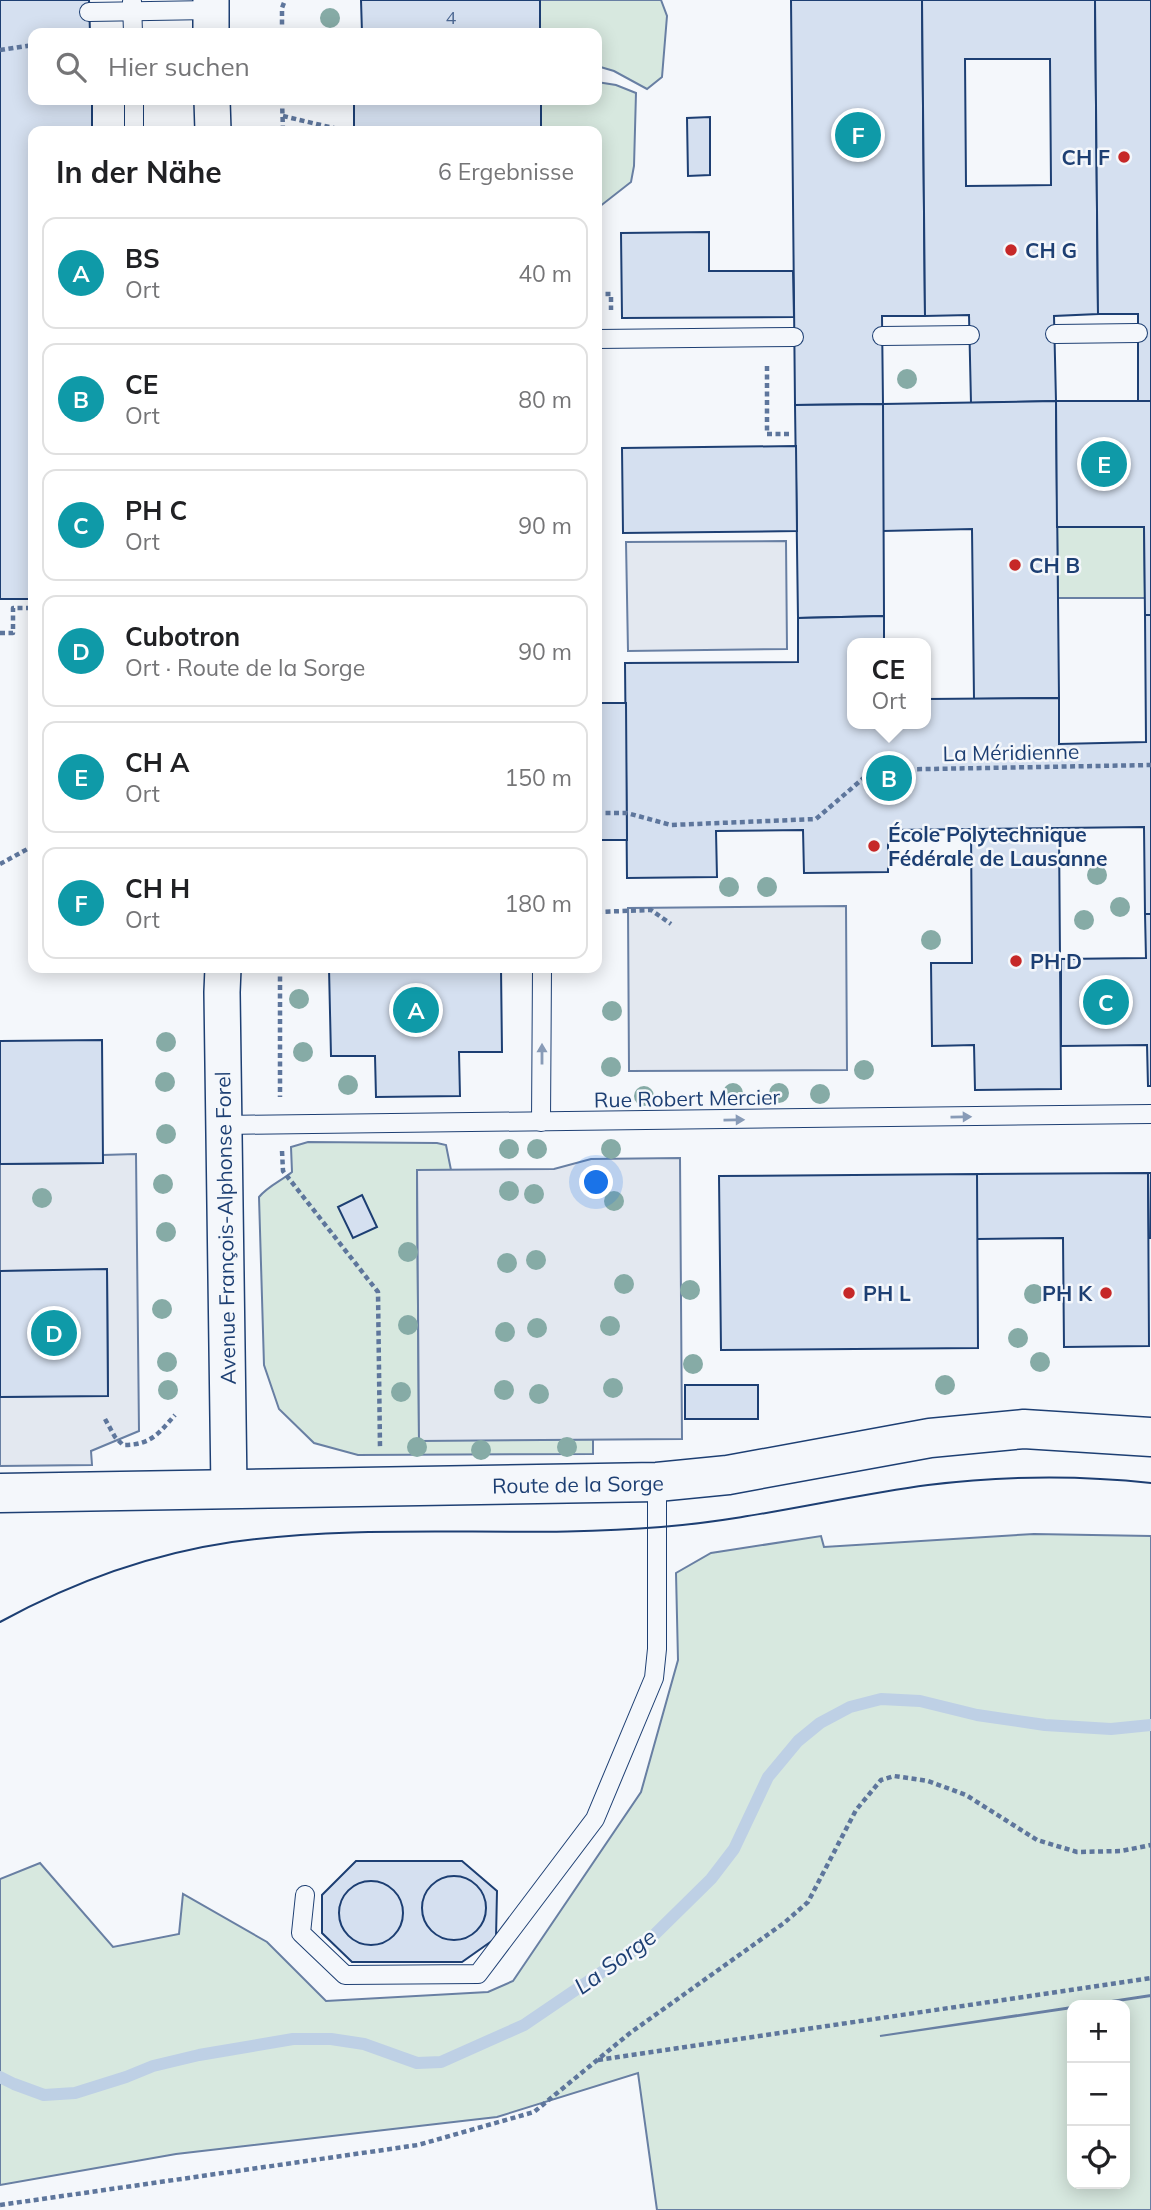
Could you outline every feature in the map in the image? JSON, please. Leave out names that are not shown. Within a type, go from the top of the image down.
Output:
[{"type":"street","points":[[212,105],[213,126]]},
{"type":"street","name":"Avenue François-Alphonse Forel","points":[[223,973],[229,1489]]},
{"type":"street","name":"Route de la Sorge","points":[[0,1493],[657,1482],[728,1475],[930,1438],[1024,1429],[1151,1437]]},
{"type":"lane","points":[[132,6],[133,28]]},
{"type":"lane","points":[[89,12],[132,6],[211,15]]},
{"type":"lane","points":[[134,105],[134,126]]},
{"type":"lane","points":[[1055,334],[1138,333]]},
{"type":"lane","points":[[882,336],[970,335]]},
{"type":"lane","points":[[602,339],[794,337]]},
{"type":"lane","points":[[541,1122],[542,973]]},
{"type":"lane","name":"Rue Robert Mercier","points":[[224,1125],[1151,1114]]},
{"type":"lane","points":[[305,1895],[301,1933],[345,1975],[478,1974],[595,1819],[654,1678],[657,1649],[657,1482]]},
{"type":"path","points":[[282,28],[282,8],[285,0]]},
{"type":"path","points":[[0,50],[28,46]]},
{"type":"path","points":[[282,105],[283,126]]},
{"type":"path","points":[[283,116],[325,126]]},
{"type":"path","points":[[766,337],[767,435],[791,435]]},
{"type":"path","points":[[0,633],[13,633],[13,608],[28,608]]},
{"type":"path","name":"La Méridienne","points":[[602,813],[627,813],[671,825],[816,819],[873,770],[1151,765]]},
{"type":"path","points":[[0,864],[28,849]]},
{"type":"path","points":[[602,912],[651,910],[671,924]]},
{"type":"path","points":[[280,973],[280,1098]]},
{"type":"path","points":[[282,1151],[283,1171],[378,1292],[381,1488]]},
{"type":"path","points":[[105,1419],[123,1445],[135,1445],[151,1441],[175,1415]]},
{"type":"path","points":[[0,2205],[418,2145],[534,2112],[630,2033],[784,1923],[808,1902],[856,1810],[880,1780],[909,1776],[966,1795],[1037,1840],[1077,1852],[1121,1852],[1151,1845]]},
{"type":"path","points":[[597,2060],[1151,1978]]},
{"type":"shaded area","points":[[540,0],[661,0],[667,16],[662,77],[647,89],[602,67],[602,28],[540,28]]},
{"type":"shaded area","points":[[602,83],[636,93],[631,182],[602,205],[602,126],[541,126],[541,105],[602,105]]},
{"type":"shaded area","points":[[1057,527],[1144,527],[1145,598],[1058,598]]},
{"type":"shaded area","points":[[786,541],[787,649],[628,651],[626,542]]},
{"type":"shaded area","points":[[846,906],[847,1070],[629,1071],[628,908]]},
{"type":"shaded area","points":[[308,1142],[446,1145],[451,1170],[417,1170],[419,1440],[593,1439],[593,1454],[358,1455],[314,1443],[279,1409],[264,1365],[259,1197],[292,1172],[291,1147]]},
{"type":"shaded area","points":[[136,1154],[139,1431],[91,1451],[92,1465],[0,1466],[0,1397],[108,1395],[107,1270],[0,1271],[0,1164],[103,1163],[103,1155]]},
{"type":"shaded area","points":[[680,1158],[682,1439],[419,1441],[417,1170],[554,1169],[591,1159]]},
{"type":"shaded area","points":[[1034,1534],[1151,1536],[1151,1995],[1118,2000],[1067,2000],[1067,2008],[880,2036],[1067,2009],[1067,2189],[1130,2189],[1130,2000],[1124,2000],[1151,1996],[1151,2210],[657,2210],[638,2073],[497,2117],[176,2154],[0,2185],[0,1879],[40,1863],[113,1947],[179,1934],[183,1894],[267,1942],[326,2001],[488,1992],[513,1981],[641,1792],[678,1660],[676,1573],[711,1553],[821,1536],[824,1547]]},
{"type":"building","points":[[0,0],[89,0],[90,28],[28,28],[28,105],[92,105],[92,126],[28,126],[28,599],[0,599]]},
{"type":"building","points":[[361,0],[540,0],[540,28],[362,28]]},
{"type":"building","points":[[791,0],[922,0],[925,316],[882,316],[883,404],[795,405]]},
{"type":"building","name":"CH G","points":[[922,0],[1095,0],[1098,314],[1054,316],[1056,401],[971,403],[969,315],[925,316]],"holes":[[[965,59],[1050,59],[1051,185],[966,186]]]},
{"type":"building","name":"CH F","points":[[1095,0],[1151,0],[1151,401],[1138,401],[1138,314],[1098,314]]},
{"type":"building","points":[[354,105],[541,105],[541,126],[354,126]]},
{"type":"building","points":[[710,117],[710,175],[688,176],[687,118]]},
{"type":"building","points":[[709,232],[709,271],[793,271],[794,317],[622,318],[621,233]]},
{"type":"building","name":"CH B","points":[[1056,401],[1059,698],[974,699],[972,529],[883,531],[883,404]]},
{"type":"building","points":[[1056,401],[1151,401],[1151,615],[1145,615],[1144,527],[1057,527]]},
{"type":"building","points":[[883,404],[884,616],[798,618],[795,405]]},
{"type":"building","points":[[796,446],[797,531],[623,533],[622,448]]},
{"type":"building","points":[[1145,615],[1151,615],[1151,914],[1145,914],[1144,827],[888,830],[888,872],[804,873],[803,830],[716,831],[717,877],[627,878],[625,663],[798,662],[798,618],[884,616],[884,638],[847,638],[847,729],[931,729],[931,699],[1059,698],[1059,744],[1146,742]]},
{"type":"building","points":[[602,703],[626,703],[627,840],[602,840]]},
{"type":"building","name":"PH D","points":[[971,829],[1059,829],[1061,1089],[975,1090],[974,1045],[932,1046],[931,963],[972,963]]},
{"type":"building","points":[[1145,914],[1151,914],[1151,1086],[1148,1086],[1147,1045],[1061,1046],[1061,959],[1146,958]]},
{"type":"building","points":[[329,973],[501,973],[502,1052],[459,1052],[460,1096],[376,1097],[375,1056],[331,1056]]},
{"type":"building","points":[[102,1040],[103,1163],[0,1164],[0,1041]]},
{"type":"building","name":"PH K","points":[[1148,1173],[1149,1346],[1064,1347],[1063,1238],[977,1239],[977,1174]]},
{"type":"building","points":[[1148,1173],[1151,1173],[1151,1238],[1149,1238]]},
{"type":"building","name":"PH L","points":[[977,1174],[978,1348],[721,1350],[719,1176]]},
{"type":"building","points":[[362,1195],[377,1227],[353,1238],[338,1207]]},
{"type":"building","points":[[107,1269],[108,1396],[0,1397],[0,1271]]},
{"type":"building","points":[[685,1385],[758,1385],[758,1419],[685,1419]]},
{"type":"building","points":[[356,1861],[462,1861],[497,1891],[496,1938],[462,1962],[352,1962],[322,1933],[322,1895]]},
{"type":"building","points":[[454,1876],[472,1882],[480,1890],[486,1908],[480,1926],[472,1934],[454,1940],[436,1934],[428,1926],[422,1908],[428,1890],[436,1882]]},
{"type":"building","points":[[371,1881],[389,1887],[397,1895],[403,1913],[397,1931],[389,1939],[371,1945],[353,1939],[345,1931],[339,1913],[345,1895],[353,1887]]},
{"type":"waterway","name":"La Sorge","points":[[0,2077],[44,2095],[75,2093],[153,2066],[293,2039],[331,2039],[364,2044],[417,2063],[441,2062],[524,2025],[649,1940],[711,1879],[734,1849],[768,1777],[798,1741],[820,1723],[850,1707],[881,1699],[920,1701],[977,1715],[1045,1725],[1111,1729],[1151,1725]]},
{"type":"tram line","points":[[0,1622],[84,1582],[171,1554],[232,1542],[339,1533],[554,1532],[661,1527],[728,1519],[928,1485],[983,1480],[1068,1478],[1151,1483]]},
{"type":"place","name":"CH H","points":[[858,135]]},
{"type":"place","name":"CH F","points":[[1124,157]]},
{"type":"place","name":"CH G","points":[[1011,250]]},
{"type":"place","name":"CH A","points":[[1104,464]]},
{"type":"place","name":"CH B","points":[[1015,565]]},
{"type":"place","name":"CE","points":[[889,778]]},
{"type":"place","name":"École Polytechnique Fédérale de Lausanne","points":[[874,846]]},
{"type":"place","name":"PH D","points":[[1016,961]]},
{"type":"place","name":"PH C","points":[[1106,1002]]},
{"type":"place","name":"BS","points":[[416,1010]]},
{"type":"place","name":"PH L","points":[[849,1293]]},
{"type":"place","name":"PH K","points":[[1106,1293]]},
{"type":"place","name":"Cubotron","points":[[54,1333]]}]
